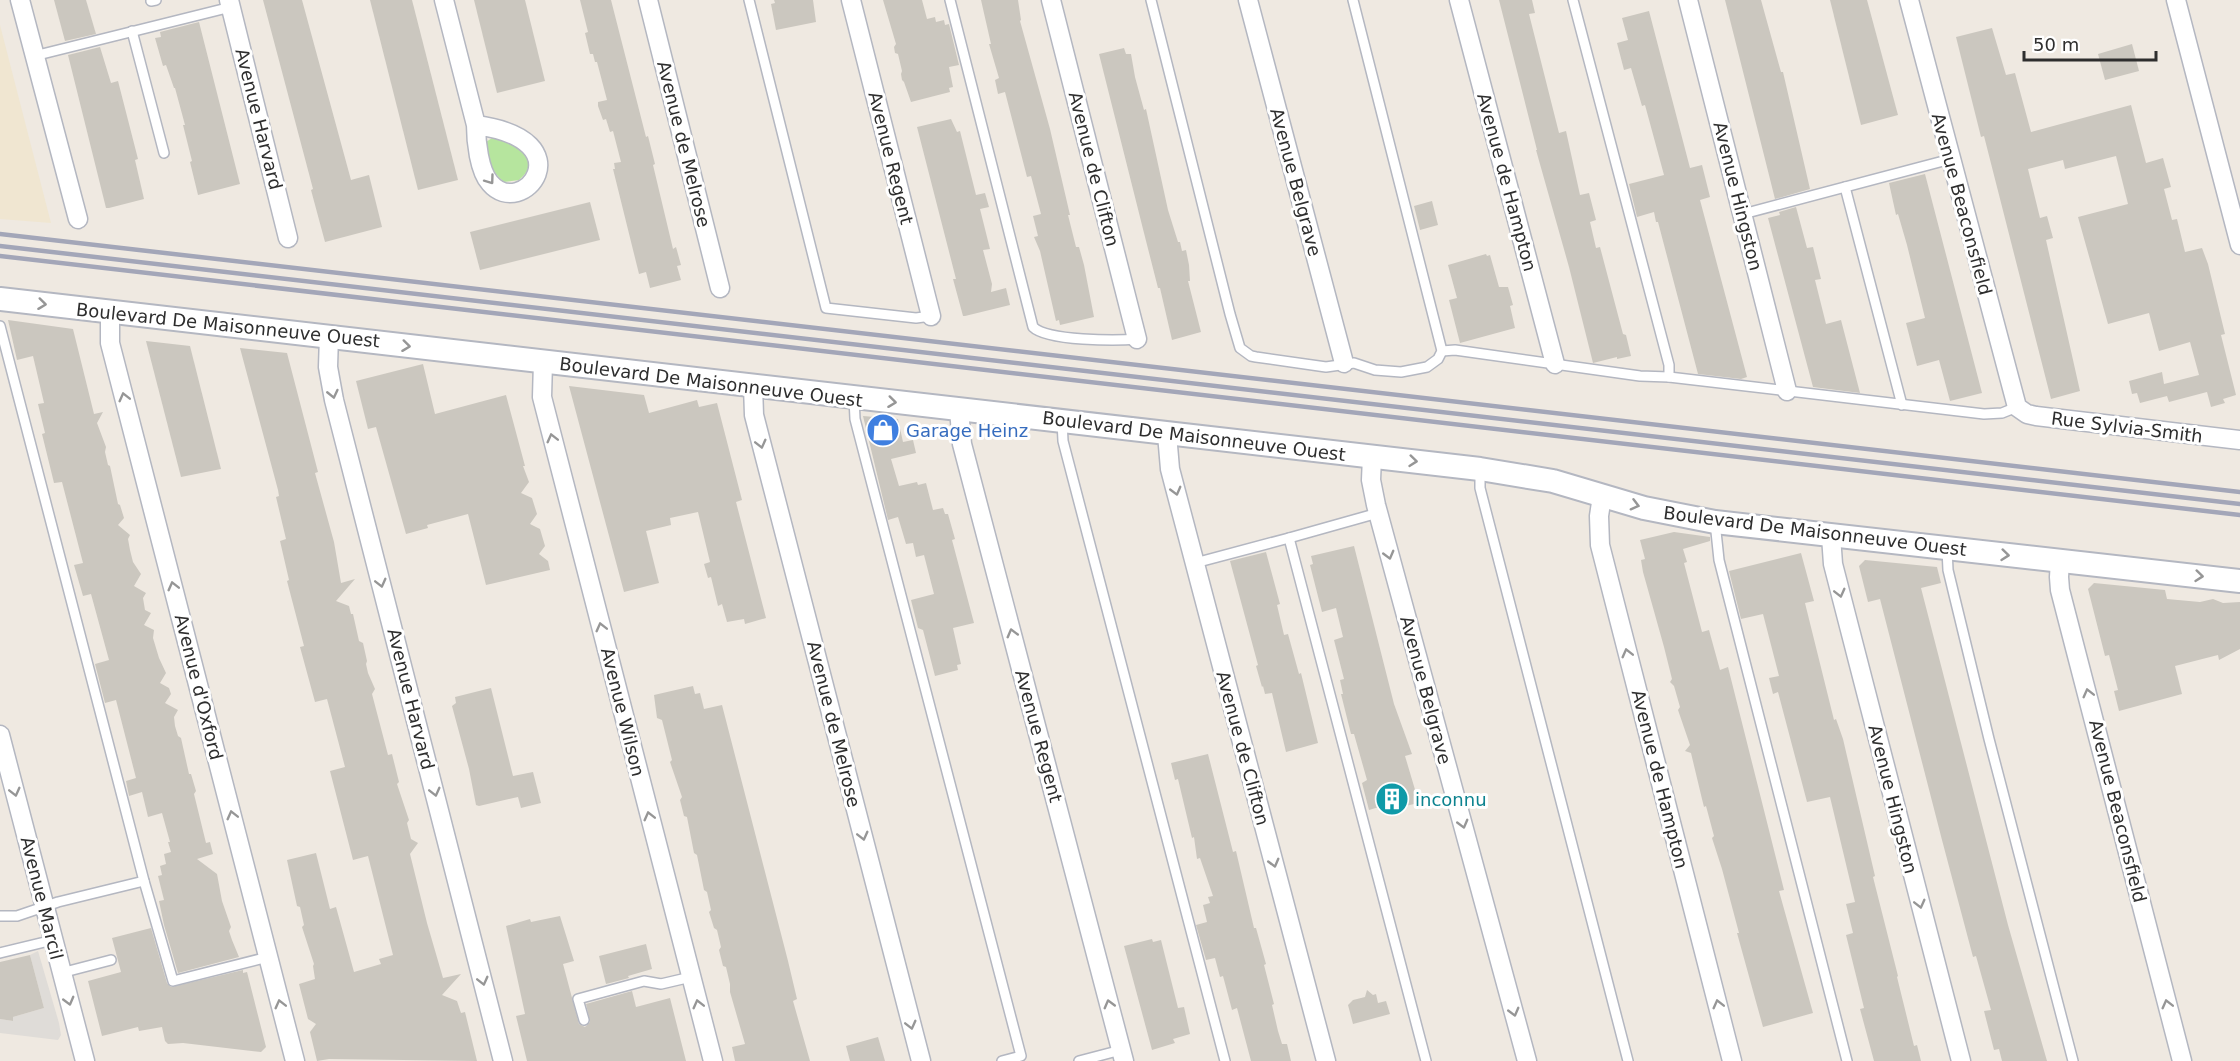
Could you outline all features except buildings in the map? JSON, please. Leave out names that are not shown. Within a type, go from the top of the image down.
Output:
[{"type":"street","points":[[20,0],[78,219]]},
{"type":"street","points":[[444,0],[476,125]]},
{"type":"street","name":"Avenue de Melrose","points":[[648,0],[720,288]]},
{"type":"street","name":"Avenue Regent","points":[[851,0],[931,316]]},
{"type":"street","name":"Avenue de Clifton","points":[[1051,0],[1137,339]]},
{"type":"street","name":"Avenue Belgrave","points":[[1248,0],[1344,363]]},
{"type":"street","name":"Avenue de Hampton","points":[[1459,0],[1555,364]]},
{"type":"street","name":"Avenue Hingston","points":[[1688,0],[1787,391]]},
{"type":"street","name":"Avenue Beaconsfield","points":[[1909,0],[2017,407]]},
{"type":"street","points":[[2176,0],[2240,245]]},
{"type":"street","name":"Avenue Harvard","points":[[230,3],[288,238]]},
{"type":"street","name":"Boulevard De Maisonneuve Ouest","points":[[0,299],[1480,469],[1553,481],[1644,507],[1715,522],[2240,581]]},
{"type":"street","name":"Avenue d'Oxford","points":[[110,313],[110,343],[295,1061]]},
{"type":"street","name":"Avenue Harvard","points":[[329,336],[328,367],[334,400],[503,1061]]},
{"type":"street","name":"Avenue Wilson","points":[[543,362],[542,397],[713,1061]]},
{"type":"street","name":"Avenue de Melrose","points":[[753,386],[754,415],[921,1061]]},
{"type":"street","name":"Rue Sylvia-Smith","points":[[2017,407],[2036,416],[2240,440]]},
{"type":"street","name":"Avenue Regent","points":[[959,410],[962,444],[1122,1055]]},
{"type":"street","name":"Avenue de Clifton","points":[[1167,434],[1170,469],[1326,1061]]},
{"type":"street","name":"Avenue Belgrave","points":[[1372,457],[1371,480],[1378,513],[1527,1061]]},
{"type":"street","name":"Avenue de Hampton","points":[[1602,496],[1599,516],[1600,545],[1732,1061]]},
{"type":"street","name":"Avenue Hingston","points":[[1832,536],[1833,564],[1961,1061]]},
{"type":"street","name":"Avenue Beaconsfield","points":[[2060,561],[2061,590],[2182,1061]]},
{"type":"street","name":"Avenue Marcil","points":[[0,735],[85,1061]]},
{"type":"lane","points":[[749,0],[826,308],[916,318],[931,316]]},
{"type":"lane","points":[[950,0],[1033,327],[1044,333],[1104,340],[1137,339]]},
{"type":"lane","points":[[1151,0],[1230,314],[1240,348],[1251,356],[1326,367],[1354,363],[1382,371],[1410,371],[1419,370],[1433,363],[1442,351],[1455,350],[1640,376],[1669,377],[1993,415],[2017,407]]},
{"type":"lane","points":[[1353,0],[1442,351]]},
{"type":"lane","points":[[1573,0],[1669,364],[1669,377]]},
{"type":"lane","points":[[34,56],[230,3]]},
{"type":"lane","points":[[132,31],[164,153]]},
{"type":"lane","points":[[1743,214],[1950,159]]},
{"type":"lane","points":[[1845,187],[1902,405]]},
{"type":"lane","points":[[0,326],[144,881],[173,981],[268,957]]},
{"type":"lane","points":[[854,398],[858,430],[1021,1059],[1002,1061]]},
{"type":"lane","points":[[1062,421],[1063,441],[1225,1061]]},
{"type":"lane","points":[[1480,469],[1480,488],[1628,1061]]},
{"type":"lane","points":[[1195,563],[1378,513]]},
{"type":"lane","points":[[1715,522],[1719,560],[1847,1061]]},
{"type":"lane","points":[[1289,538],[1426,1061]]},
{"type":"lane","points":[[1947,549],[1946,561],[1986,728],[2073,1061]]},
{"type":"lane","points":[[0,916],[17,916],[33,912],[44,906],[144,881]]},
{"type":"lane","points":[[0,953],[53,940]]},
{"type":"lane","points":[[61,973],[111,960]]},
{"type":"lane","points":[[584,1020],[578,999],[644,981],[661,984],[691,977]]},
{"type":"lane","points":[[1079,1061],[1122,1055]]},
{"type":"shaded area","points":[[0,25],[51,223],[0,219]]},
{"type":"shaded area","points":[[38,951],[59,1023],[61,1035],[58,1040],[0,1033],[0,1019],[13,1021],[13,1017],[44,1008],[30,955]]},
{"type":"green space","points":[[492,138],[516,147],[527,158],[529,165],[519,180],[504,182],[493,170],[487,154],[486,142]]},
{"type":"railway","points":[[0,234],[2240,492]]},
{"type":"railway","points":[[0,246],[2240,504]]},
{"type":"railway","points":[[0,256],[2240,515]]},
{"type":"place","name":"Garage Heinz","points":[[883,430]]},
{"type":"place","name":"inconnu","points":[[1392,799]]}]
